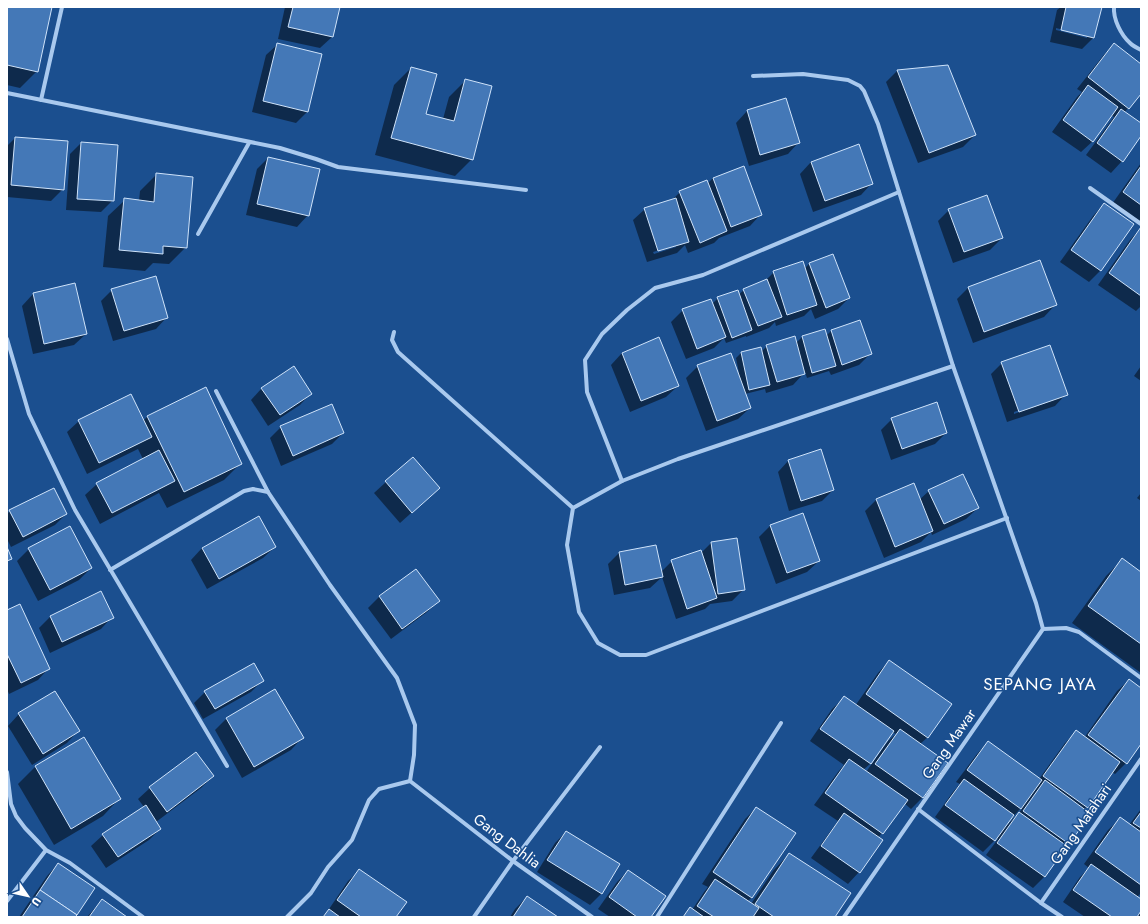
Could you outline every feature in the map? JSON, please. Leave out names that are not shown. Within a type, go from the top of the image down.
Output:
[{"type":"street","points":[[41,100],[62,7]]},
{"type":"street","points":[[1114,7],[1114,12],[1122,33],[1130,43],[1141,50]]},
{"type":"street","points":[[753,76],[803,74],[848,80],[860,86],[864,91],[878,124],[953,366],[1007,518],[1036,603],[1043,629],[1066,628],[1079,632],[1141,678]]},
{"type":"street","points":[[7,93],[193,130],[249,143],[280,148],[338,167],[526,190]]},
{"type":"street","points":[[198,234],[249,143]]},
{"type":"street","points":[[1090,188],[1141,224]]},
{"type":"street","points":[[622,481],[586,392],[584,360],[602,334],[627,310],[655,288],[703,275],[899,192]]},
{"type":"street","points":[[394,332],[392,340],[398,352],[573,508]]},
{"type":"street","points":[[7,339],[29,414],[75,510],[227,766]]},
{"type":"street","points":[[573,508],[622,481],[678,459],[953,366]]},
{"type":"street","points":[[216,391],[268,492],[330,585],[397,678],[415,725],[414,755],[410,781],[379,789],[369,800],[352,840],[328,867],[311,894],[288,917]]},
{"type":"street","points":[[110,570],[244,491],[253,489],[268,492]]},
{"type":"street","points":[[573,508],[567,545],[579,612],[598,643],[620,655],[646,655],[1007,518]]},
{"type":"street","name":"Gang Mawar","points":[[844,917],[1043,629]]},
{"type":"street","points":[[657,917],[781,723]]},
{"type":"street","points":[[474,917],[513,861],[600,747]]},
{"type":"street","name":"Gang Matahari","points":[[1041,903],[1141,759]]},
{"type":"street","points":[[7,772],[11,804],[16,816],[25,828],[46,850],[70,863],[141,916]]},
{"type":"street","name":"Gang Dahlia","points":[[410,781],[513,861],[592,917]]},
{"type":"street","points":[[918,809],[1041,903],[1062,917]]},
{"type":"street","points":[[7,901],[46,850]]},
{"type":"building","points":[[7,7],[52,7],[38,72],[7,65]]},
{"type":"building","points":[[293,7],[340,7],[333,37],[288,27]]},
{"type":"building","points":[[1066,7],[1102,7],[1094,38],[1061,30]]},
{"type":"building","points":[[277,43],[322,54],[308,112],[263,101]]},
{"type":"building","points":[[1114,43],[1141,64],[1141,94],[1129,109],[1088,77]]},
{"type":"building","points":[[948,65],[976,135],[929,153],[897,70]]},
{"type":"building","points":[[411,67],[437,74],[426,114],[454,121],[465,79],[492,86],[473,160],[391,138]]},
{"type":"building","points":[[1088,85],[1118,107],[1093,142],[1063,120]]},
{"type":"building","points":[[786,98],[800,143],[760,155],[747,110]]},
{"type":"building","points":[[1121,109],[1141,123],[1141,136],[1123,162],[1097,143]]},
{"type":"building","points":[[15,137],[68,141],[64,190],[11,185]]},
{"type":"building","points":[[81,142],[118,145],[114,201],[77,199]]},
{"type":"building","points":[[859,144],[873,184],[825,201],[811,162]]},
{"type":"building","points":[[268,157],[320,169],[309,216],[257,204]]},
{"type":"building","points":[[744,166],[762,215],[731,227],[713,178]]},
{"type":"building","points":[[1141,166],[1141,205],[1123,192]]},
{"type":"building","points":[[156,173],[193,177],[187,248],[163,246],[163,254],[119,250],[124,198],[154,202]]},
{"type":"building","points":[[707,180],[727,231],[700,243],[679,191]]},
{"type":"building","points":[[987,195],[1003,238],[964,252],[948,209]]},
{"type":"building","points":[[676,198],[689,242],[658,251],[644,208]]},
{"type":"building","points":[[1104,203],[1134,224],[1101,271],[1071,250]]},
{"type":"building","points":[[1141,227],[1141,296],[1109,273]]},
{"type":"building","points":[[833,254],[850,298],[826,308],[809,263]]},
{"type":"building","points":[[1040,260],[1057,305],[984,332],[968,287]]},
{"type":"building","points":[[803,261],[817,305],[787,315],[773,271]]},
{"type":"building","points":[[156,276],[168,318],[124,331],[111,289]]},
{"type":"building","points":[[767,279],[782,317],[758,326],[743,289]]},
{"type":"building","points":[[75,283],[87,334],[44,344],[33,293]]},
{"type":"building","points":[[738,290],[752,330],[732,338],[717,297]]},
{"type":"building","points":[[711,299],[726,337],[697,349],[682,309]]},
{"type":"building","points":[[860,320],[872,354],[842,365],[831,330]]},
{"type":"building","points":[[825,329],[836,366],[812,373],[802,336]]},
{"type":"building","points":[[795,336],[805,374],[777,382],[766,345]]},
{"type":"building","points":[[659,337],[679,386],[641,401],[622,353]]},
{"type":"building","points":[[1050,345],[1068,395],[1019,412],[1001,362]]},
{"type":"building","points":[[761,347],[770,385],[749,390],[741,352]]},
{"type":"building","points":[[731,353],[751,408],[717,421],[697,365]]},
{"type":"building","points":[[294,366],[312,394],[280,415],[261,388]]},
{"type":"building","points":[[206,387],[242,464],[184,492],[147,416]]},
{"type":"building","points":[[131,394],[152,437],[99,463],[78,420]]},
{"type":"building","points":[[937,402],[947,433],[902,449],[891,418]]},
{"type":"building","points":[[332,404],[344,433],[293,456],[280,426]]},
{"type":"building","points":[[821,449],[834,490],[801,501],[788,460]]},
{"type":"building","points":[[159,450],[175,481],[112,513],[96,483]]},
{"type":"building","points":[[413,457],[440,488],[412,513],[385,481]]},
{"type":"building","points":[[963,474],[979,508],[944,524],[928,490]]},
{"type":"building","points":[[914,483],[933,531],[895,547],[876,499]]},
{"type":"building","points":[[54,488],[67,514],[23,537],[9,510]]},
{"type":"building","points":[[803,513],[820,561],[787,573],[770,525]]},
{"type":"building","points":[[259,516],[276,547],[219,579],[202,548]]},
{"type":"building","points":[[70,526],[92,568],[50,590],[28,548]]},
{"type":"building","points":[[737,538],[745,590],[718,594],[711,542]]},
{"type":"building","points":[[656,545],[663,577],[625,585],[619,552]]},
{"type":"building","points":[[7,547],[12,559],[7,561]]},
{"type":"building","points":[[701,550],[717,598],[687,609],[671,560]]},
{"type":"building","points":[[1122,558],[1141,572],[1141,644],[1088,606]]},
{"type":"building","points":[[416,569],[440,601],[402,629],[379,596]]},
{"type":"building","points":[[101,591],[114,618],[62,642],[50,616]]},
{"type":"building","points":[[20,604],[50,669],[21,683],[7,654],[7,610]]},
{"type":"building","points":[[889,660],[952,704],[928,738],[866,694]]},
{"type":"building","points":[[254,663],[264,681],[215,709],[204,691]]},
{"type":"building","points":[[1129,679],[1141,688],[1141,744],[1127,764],[1088,735]]},
{"type":"building","points":[[275,689],[304,738],[254,767],[226,718]]},
{"type":"building","points":[[55,691],[80,731],[43,754],[18,713]]},
{"type":"building","points":[[844,696],[894,731],[871,764],[820,729]]},
{"type":"building","points":[[900,729],[948,763],[923,798],[875,764]]},
{"type":"building","points":[[1076,730],[1120,762],[1088,808],[1043,776]]},
{"type":"building","points":[[84,737],[121,799],[71,829],[35,766]]},
{"type":"building","points":[[988,741],[1042,780],[1021,809],[967,770]]},
{"type":"building","points":[[196,752],[214,776],[167,812],[149,787]]},
{"type":"building","points":[[849,759],[908,800],[883,834],[825,793]]},
{"type":"building","points":[[964,779],[1014,815],[995,841],[945,805]]},
{"type":"building","points":[[1045,780],[1091,814],[1069,844],[1023,811]]},
{"type":"building","points":[[146,805],[161,829],[118,857],[102,834]]},
{"type":"building","points":[[756,807],[796,833],[752,898],[713,872]]},
{"type":"building","points":[[1019,812],[1067,846],[1045,877],[997,843]]},
{"type":"building","points":[[1141,812],[1141,828],[1133,823]]},
{"type":"building","points":[[844,813],[883,840],[860,873],[821,846]]},
{"type":"building","points":[[1120,817],[1141,832],[1141,885],[1095,852]]},
{"type":"building","points":[[566,831],[620,864],[602,894],[547,860]]},
{"type":"building","points":[[789,853],[851,893],[835,917],[774,917],[755,904]]},
{"type":"building","points":[[58,863],[95,888],[77,915],[40,890]]},
{"type":"building","points":[[1091,864],[1141,899],[1141,911],[1137,917],[1112,917],[1073,890]]},
{"type":"building","points":[[359,869],[407,902],[396,917],[361,917],[337,900]]},
{"type":"building","points":[[628,870],[666,896],[651,917],[637,917],[609,897]]},
{"type":"building","points":[[715,879],[759,908],[753,917],[714,917],[697,906]]},
{"type":"building","points":[[40,890],[77,915],[75,917],[22,917]]},
{"type":"building","points":[[527,896],[558,917],[513,917]]},
{"type":"building","points":[[102,899],[127,917],[89,917]]},
{"type":"building","points":[[690,907],[704,917],[683,917]]},
{"type":"building","points":[[329,909],[340,917],[323,917]]},
{"type":"district","name":"SEPANG JAYA","points":[[1040,684]]}]
